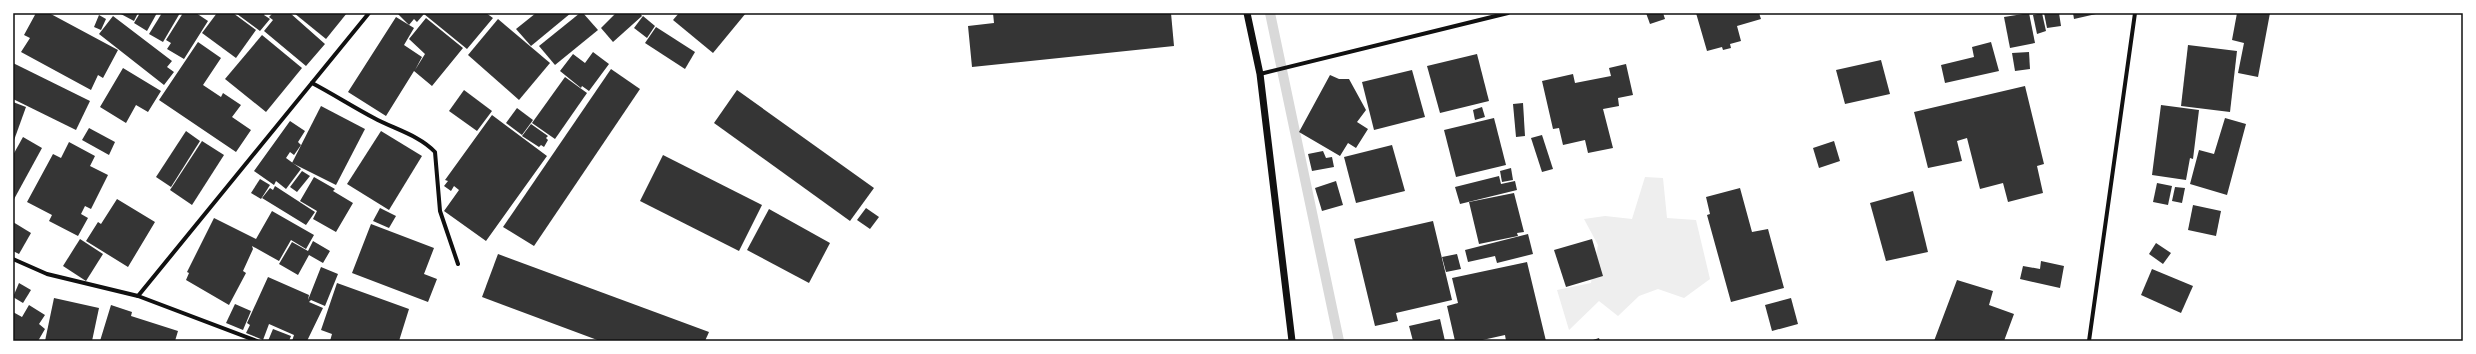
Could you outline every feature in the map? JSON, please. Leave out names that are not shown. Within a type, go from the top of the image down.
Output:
[{"type":"street","points":[[138,296],[369,13]]},
{"type":"street","points":[[1247,13],[1260,74],[1292,341]]},
{"type":"street","points":[[1260,74],[1508,13]]},
{"type":"street","points":[[2089,341],[2135,13]]},
{"type":"street","points":[[312,83],[374,118],[412,136],[429,146],[435,152],[440,211],[458,264]]},
{"type":"street","points":[[13,259],[47,274],[138,296],[257,341]]},
{"type":"shaded area","points":[[1645,177],[1663,178],[1667,218],[1696,220],[1710,279],[1684,298],[1658,289],[1639,296],[1618,316],[1599,301],[1569,330],[1557,290],[1591,283],[1598,245],[1584,219],[1605,216],[1632,219]]},
{"type":"building","points":[[36,13],[49,13],[118,50],[103,78],[98,75],[91,90],[21,52],[30,38],[24,35]]},
{"type":"building","points":[[119,13],[138,13],[134,21]]},
{"type":"building","points":[[140,13],[157,13],[147,31],[134,23]]},
{"type":"building","points":[[162,13],[180,13],[163,42],[149,34]]},
{"type":"building","points":[[183,13],[196,13],[208,21],[184,59],[167,49],[171,43],[166,40]]},
{"type":"building","points":[[217,13],[233,13],[256,30],[236,58],[202,33]]},
{"type":"building","points":[[265,13],[264,15],[270,19],[260,31],[237,14]]},
{"type":"building","points":[[273,13],[290,13],[325,44],[306,66],[264,31],[273,20],[269,17]]},
{"type":"building","points":[[294,13],[347,13],[326,39]]},
{"type":"building","points":[[397,13],[486,13],[493,18],[467,49],[424,14],[417,22],[414,19],[409,25]]},
{"type":"building","points":[[536,13],[571,13],[531,46],[516,29]]},
{"type":"building","points":[[580,13],[583,13],[598,30],[555,65],[539,46]]},
{"type":"building","points":[[616,13],[640,13],[642,16],[613,42],[601,28]]},
{"type":"building","points":[[679,13],[746,13],[713,53],[673,20]]},
{"type":"building","points":[[993,13],[1171,13],[1174,46],[972,67],[968,26],[994,23]]},
{"type":"building","points":[[1646,13],[1663,13],[1665,19],[1650,24]]},
{"type":"building","points":[[1696,13],[1759,13],[1761,19],[1737,26],[1741,41],[1730,44],[1731,48],[1723,50],[1722,47],[1707,51]]},
{"type":"building","points":[[2029,13],[2035,43],[2010,48],[2004,17]]},
{"type":"building","points":[[2042,13],[2046,31],[2037,34],[2033,15]]},
{"type":"building","points":[[2044,13],[2059,13],[2061,26],[2047,28]]},
{"type":"building","points":[[2073,13],[2096,13],[2096,14],[2074,19]]},
{"type":"building","points":[[2237,13],[2270,13],[2258,77],[2238,73],[2244,43],[2232,40]]},
{"type":"building","points":[[99,15],[106,19],[101,30],[94,27]]},
{"type":"building","points":[[113,16],[172,61],[167,67],[174,72],[164,85],[99,34]]},
{"type":"building","points":[[643,16],[655,26],[647,38],[634,28]]},
{"type":"building","points":[[396,17],[414,28],[404,45],[422,57],[415,70],[425,54],[409,39],[426,18],[463,48],[432,86],[414,71],[386,116],[348,92]]},
{"type":"building","points":[[498,19],[550,63],[519,100],[468,55]]},
{"type":"building","points":[[656,27],[695,52],[685,69],[645,43]]},
{"type":"building","points":[[262,35],[302,68],[266,112],[225,79]]},
{"type":"building","points":[[198,42],[221,58],[203,85],[221,97],[223,93],[241,105],[232,117],[251,130],[236,152],[159,100]]},
{"type":"building","points":[[1991,42],[1999,71],[1945,83],[1941,65],[1974,57],[1972,47]]},
{"type":"building","points":[[2188,45],[2237,51],[2230,112],[2181,106]]},
{"type":"building","points":[[593,52],[609,64],[589,91],[582,86],[581,88],[560,71],[573,54],[585,63]]},
{"type":"building","points":[[2029,52],[2030,69],[2015,71],[2012,53]]},
{"type":"building","points":[[1477,54],[1489,101],[1440,113],[1427,66]]},
{"type":"building","points":[[1881,60],[1890,94],[1845,104],[1836,70]]},
{"type":"building","points":[[13,63],[90,101],[76,130],[13,99]]},
{"type":"building","points":[[1626,64],[1633,95],[1618,98],[1619,106],[1603,109],[1613,148],[1588,153],[1585,140],[1563,145],[1559,128],[1553,129],[1542,81],[1573,74],[1575,83],[1611,76],[1609,68]]},
{"type":"building","points":[[123,68],[161,91],[148,112],[136,105],[126,123],[100,107]]},
{"type":"building","points":[[611,69],[640,89],[534,246],[503,227]]},
{"type":"building","points":[[1412,70],[1425,117],[1374,130],[1362,82]]},
{"type":"building","points":[[1330,75],[1339,79],[1349,79],[1366,110],[1357,122],[1368,129],[1356,148],[1348,143],[1340,156],[1299,132]]},
{"type":"building","points":[[565,77],[587,93],[555,139],[532,123]]},
{"type":"building","points":[[2025,86],[2044,164],[2037,166],[2043,193],[2008,202],[2003,183],[1980,189],[1967,138],[1957,141],[1962,161],[1928,168],[1914,112]]},
{"type":"building","points":[[464,90],[492,111],[477,131],[449,111]]},
{"type":"building","points":[[737,90],[874,188],[850,221],[714,123]]},
{"type":"building","points":[[13,102],[26,107],[13,143]]},
{"type":"building","points":[[1523,103],[1525,136],[1516,137],[1513,104]]},
{"type":"building","points":[[2161,105],[2199,110],[2193,159],[2190,158],[2186,180],[2152,175]]},
{"type":"building","points":[[321,106],[365,129],[336,185],[292,163]]},
{"type":"building","points":[[1482,107],[1485,117],[1475,120],[1473,110]]},
{"type":"building","points":[[517,108],[533,120],[522,135],[506,123]]},
{"type":"building","points":[[492,115],[547,156],[486,241],[444,211],[459,190],[454,186],[451,191],[444,186],[448,181],[445,180]]},
{"type":"building","points":[[1494,118],[1506,165],[1456,177],[1444,130]]},
{"type":"building","points":[[2225,118],[2246,124],[2227,195],[2190,184],[2199,150],[2214,154]]},
{"type":"building","points":[[290,121],[305,131],[298,142],[301,145],[294,155],[290,152],[286,158],[301,169],[286,189],[276,181],[274,185],[254,171]]},
{"type":"building","points":[[531,124],[548,136],[546,138],[548,140],[544,147],[541,145],[539,147],[522,136]]},
{"type":"building","points":[[89,128],[115,142],[109,155],[82,140]]},
{"type":"building","points":[[186,131],[200,141],[171,187],[156,177]]},
{"type":"building","points":[[381,131],[422,156],[389,210],[347,184]]},
{"type":"building","points":[[1542,135],[1553,169],[1542,172],[1531,138]]},
{"type":"building","points":[[23,137],[42,148],[13,201],[13,155]]},
{"type":"building","points":[[202,141],[224,155],[192,205],[170,190]]},
{"type":"building","points":[[1834,141],[1840,161],[1819,168],[1813,148]]},
{"type":"building","points":[[69,142],[95,156],[90,166],[108,175],[91,209],[85,206],[81,214],[88,218],[78,236],[49,221],[52,215],[27,202],[53,154],[61,158]]},
{"type":"building","points":[[1392,145],[1405,191],[1356,203],[1344,157]]},
{"type":"building","points":[[1323,151],[1326,158],[1332,157],[1334,167],[1312,171],[1308,154]]},
{"type":"building","points":[[663,155],[762,205],[739,251],[640,201]]},
{"type":"building","points":[[1511,168],[1513,180],[1502,182],[1500,171]]},
{"type":"building","points":[[302,171],[310,176],[297,192],[290,187]]},
{"type":"building","points":[[1499,176],[1501,184],[1515,181],[1517,190],[1460,204],[1455,187]]},
{"type":"building","points":[[314,177],[335,189],[333,191],[353,203],[336,232],[313,219],[317,211],[300,201]]},
{"type":"building","points":[[260,179],[270,185],[261,199],[251,193]]},
{"type":"building","points":[[1336,181],[1343,205],[1322,211],[1315,188]]},
{"type":"building","points":[[2157,183],[2172,186],[2168,205],[2153,202]]},
{"type":"building","points":[[275,186],[315,212],[306,225],[262,198],[270,188],[273,190]]},
{"type":"building","points":[[2175,187],[2185,188],[2182,203],[2172,201]]},
{"type":"building","points":[[1740,188],[1752,232],[1768,229],[1784,288],[1731,302],[1707,215],[1710,214],[1706,197]]},
{"type":"building","points":[[1913,191],[1928,252],[1886,261],[1870,203]]},
{"type":"building","points":[[1514,193],[1524,232],[1517,233],[1518,236],[1479,244],[1469,202]]},
{"type":"building","points":[[117,199],[155,222],[128,267],[86,241],[98,222],[101,224]]},
{"type":"building","points":[[2193,205],[2221,211],[2216,236],[2188,230]]},
{"type":"building","points":[[380,208],[396,216],[389,228],[373,221]]},
{"type":"building","points":[[866,208],[879,217],[870,229],[857,220]]},
{"type":"building","points":[[769,209],[830,243],[809,283],[747,250]]},
{"type":"building","points":[[272,211],[314,235],[306,249],[291,240],[279,261],[252,246],[253,249],[243,271],[246,273],[229,305],[186,280],[189,273],[187,272],[214,218],[256,239]]},
{"type":"building","points":[[1433,221],[1452,300],[1396,313],[1398,321],[1375,326],[1354,239]]},
{"type":"building","points":[[13,222],[31,233],[19,254],[13,251]]},
{"type":"building","points":[[371,224],[434,248],[424,274],[437,279],[428,302],[352,273]]},
{"type":"building","points":[[1528,234],[1533,254],[1497,263],[1495,256],[1468,262],[1465,250]]},
{"type":"building","points":[[80,239],[103,254],[86,281],[63,266]]},
{"type":"building","points":[[1592,239],[1603,276],[1566,287],[1554,250]]},
{"type":"building","points":[[313,241],[330,251],[323,263],[309,255],[298,275],[279,264],[292,242],[308,251]]},
{"type":"building","points":[[2156,243],[2171,253],[2163,264],[2149,254]]},
{"type":"building","points":[[498,254],[709,332],[705,341],[600,341],[482,297]]},
{"type":"building","points":[[1457,254],[1461,269],[1446,272],[1442,257]]},
{"type":"building","points":[[2041,261],[2064,266],[2060,288],[2020,279],[2023,266],[2040,269]]},
{"type":"building","points":[[1527,262],[1546,341],[1506,341],[1505,335],[1478,341],[1455,341],[1447,306],[1458,303],[1452,278]]},
{"type":"building","points":[[321,267],[338,274],[325,306],[311,300],[309,302],[323,308],[307,341],[292,341],[294,335],[269,324],[263,340],[246,333],[250,325],[247,323],[268,277],[309,295],[308,300]]},
{"type":"building","points":[[2152,269],[2193,286],[2181,313],[2141,295]]},
{"type":"building","points":[[1957,280],[1993,291],[1989,305],[2014,314],[2004,341],[1934,341]]},
{"type":"building","points":[[19,283],[31,290],[23,303],[13,297]]},
{"type":"building","points":[[337,283],[409,309],[399,341],[330,341],[332,334],[321,330]]},
{"type":"building","points":[[54,298],[99,308],[92,341],[45,341]]},
{"type":"building","points":[[1791,298],[1798,324],[1772,331],[1765,305]]},
{"type":"building","points":[[235,304],[251,311],[243,330],[226,323]]},
{"type":"building","points":[[29,305],[45,315],[39,324],[45,329],[38,341],[13,341],[13,312],[22,317]]},
{"type":"building","points":[[111,305],[132,312],[131,316],[178,331],[175,341],[100,341]]},
{"type":"building","points":[[1440,319],[1445,341],[1413,341],[1409,326]]},
{"type":"building","points":[[273,329],[291,336],[289,341],[268,341]]},
{"type":"building","points":[[1599,338],[1600,341],[1590,341]]},
{"type":"waterway","points":[[1270,13],[1339,341]]}]
